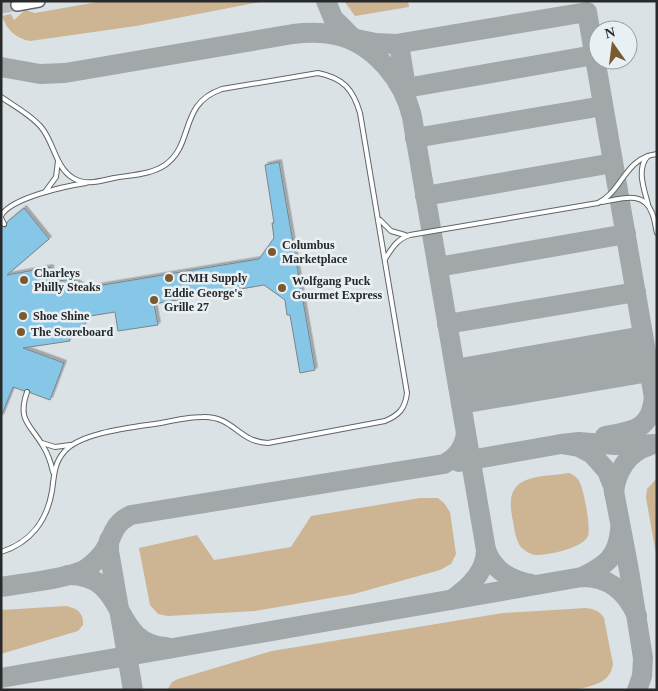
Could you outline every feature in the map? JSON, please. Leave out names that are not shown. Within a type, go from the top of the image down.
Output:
[{"type":"street","points":[[17,5],[39,1]]},
{"type":"lane","points":[[4,224],[1,216],[14,203],[66,186],[144,173],[164,165],[172,159],[180,146],[194,110],[202,99],[222,89],[318,73],[338,79],[346,85],[356,100],[360,113],[408,393],[406,404],[401,412],[385,421],[268,443],[258,443],[250,440],[226,422],[204,416],[112,431],[60,447],[41,443]]},
{"type":"lane","points":[[1,97],[41,126],[56,156],[69,176],[88,183]]},
{"type":"lane","points":[[650,154],[644,160],[642,181],[657,233]]},
{"type":"lane","points":[[598,203],[607,197],[636,161],[650,154],[657,154]]},
{"type":"lane","points":[[44,193],[54,183],[56,177],[58,166],[56,156]]},
{"type":"lane","points":[[385,259],[394,244],[410,235],[635,197],[648,205]]},
{"type":"lane","points":[[378,218],[396,234],[410,235]]},
{"type":"lane","points":[[27,392],[23,412],[48,456],[53,472]]},
{"type":"lane","points":[[1,552],[27,539],[36,530],[48,507],[53,472],[65,450],[77,442]]},
{"type":"shaded area","points":[[103,1],[265,1],[136,26],[30,41],[12,33],[2,16],[11,14],[14,20],[25,10],[35,13]]},
{"type":"shaded area","points":[[344,1],[408,1],[409,7],[355,16]]},
{"type":"shaded area","points":[[569,473],[577,478],[582,487],[588,518],[588,536],[580,544],[565,550],[534,555],[523,549],[518,543],[512,516],[511,502],[513,492],[518,485],[526,480],[535,477]]},
{"type":"shaded area","points":[[657,478],[657,559],[646,498],[647,489]]},
{"type":"shaded area","points":[[420,498],[438,498],[450,512],[456,554],[451,564],[440,570],[354,594],[255,611],[168,616],[158,614],[150,605],[139,548],[197,535],[214,560],[291,547],[311,516]]},
{"type":"shaded area","points":[[66,606],[73,608],[81,614],[83,625],[78,631],[1,654],[1,610]]},
{"type":"shaded area","points":[[586,608],[596,611],[604,618],[613,664],[608,676],[600,683],[576,690],[167,690],[172,682],[178,679],[272,651],[503,613]]},
{"type":"building","points":[[279,162],[315,370],[300,373],[290,315],[287,315],[285,300],[264,285],[154,304],[158,325],[118,331],[115,312],[90,316],[81,329],[68,332],[70,341],[23,348],[64,363],[50,400],[31,393],[28,389],[24,391],[13,387],[1,417],[1,226],[6,227],[7,222],[24,208],[49,239],[7,275],[51,267],[51,273],[58,272],[59,281],[72,279],[85,288],[259,259],[274,238],[272,223],[274,223],[265,165]]},
{"type":"taxiway","points":[[326,1],[333,18],[354,39]]},
{"type":"taxiway","points":[[356,39],[396,44],[587,12],[657,415]]},
{"type":"taxiway","points":[[1,67],[40,74],[65,73],[293,34],[311,33],[340,36],[353,41],[365,48],[386,67],[402,91],[412,117],[486,550],[480,572],[470,585],[451,600]]},
{"type":"taxiway","points":[[399,44],[407,93]]},
{"type":"taxiway","points":[[406,88],[588,56]]},
{"type":"taxiway","points":[[415,138],[603,106]]},
{"type":"taxiway","points":[[425,196],[613,163]]},
{"type":"taxiway","points":[[438,267],[626,234]]},
{"type":"taxiway","points":[[447,324],[636,292]]},
{"type":"taxiway","points":[[455,369],[643,336]]},
{"type":"taxiway","points":[[458,386],[646,354]]},
{"type":"taxiway","points":[[461,404],[649,372]]},
{"type":"taxiway","points":[[605,436],[632,430],[645,423],[652,408],[654,397]]},
{"type":"taxiway","points":[[1,587],[55,578],[84,570],[102,554],[119,523],[131,515],[444,464],[459,452],[464,443],[466,433]]},
{"type":"taxiway","points":[[459,462],[579,442],[616,445],[657,444]]},
{"type":"taxiway","points":[[561,444],[579,447],[592,454],[607,471],[613,486],[643,658],[642,676],[637,690]]},
{"type":"taxiway","points":[[614,493],[617,478],[624,464],[635,453],[649,446]]},
{"type":"taxiway","points":[[582,577],[609,560],[619,539],[620,530]]},
{"type":"taxiway","points":[[109,540],[109,551],[133,690]]},
{"type":"taxiway","points":[[486,550],[493,564],[498,569],[510,577],[532,584]]},
{"type":"taxiway","points":[[68,575],[87,578],[101,585],[111,597],[126,623],[136,634],[148,643],[166,647]]},
{"type":"taxiway","points":[[1,678],[582,577],[600,580],[616,587],[628,599],[637,616]]},
{"type":"tunnel","points":[[1,8],[17,5]]},
{"type":"place","name":"Columbus Marketplace","points":[[272,252]]},
{"type":"place","name":"CMH Supply","points":[[169,278]]},
{"type":"place","name":"Charleys Philly Steaks","points":[[24,280]]},
{"type":"place","name":"Wolfgang Puck Gourmet Express","points":[[282,288]]},
{"type":"place","name":"Eddie George's Grille 27","points":[[154,300]]},
{"type":"place","name":"Shoe Shine","points":[[23,316]]},
{"type":"place","name":"The Scoreboard","points":[[21,332]]}]
